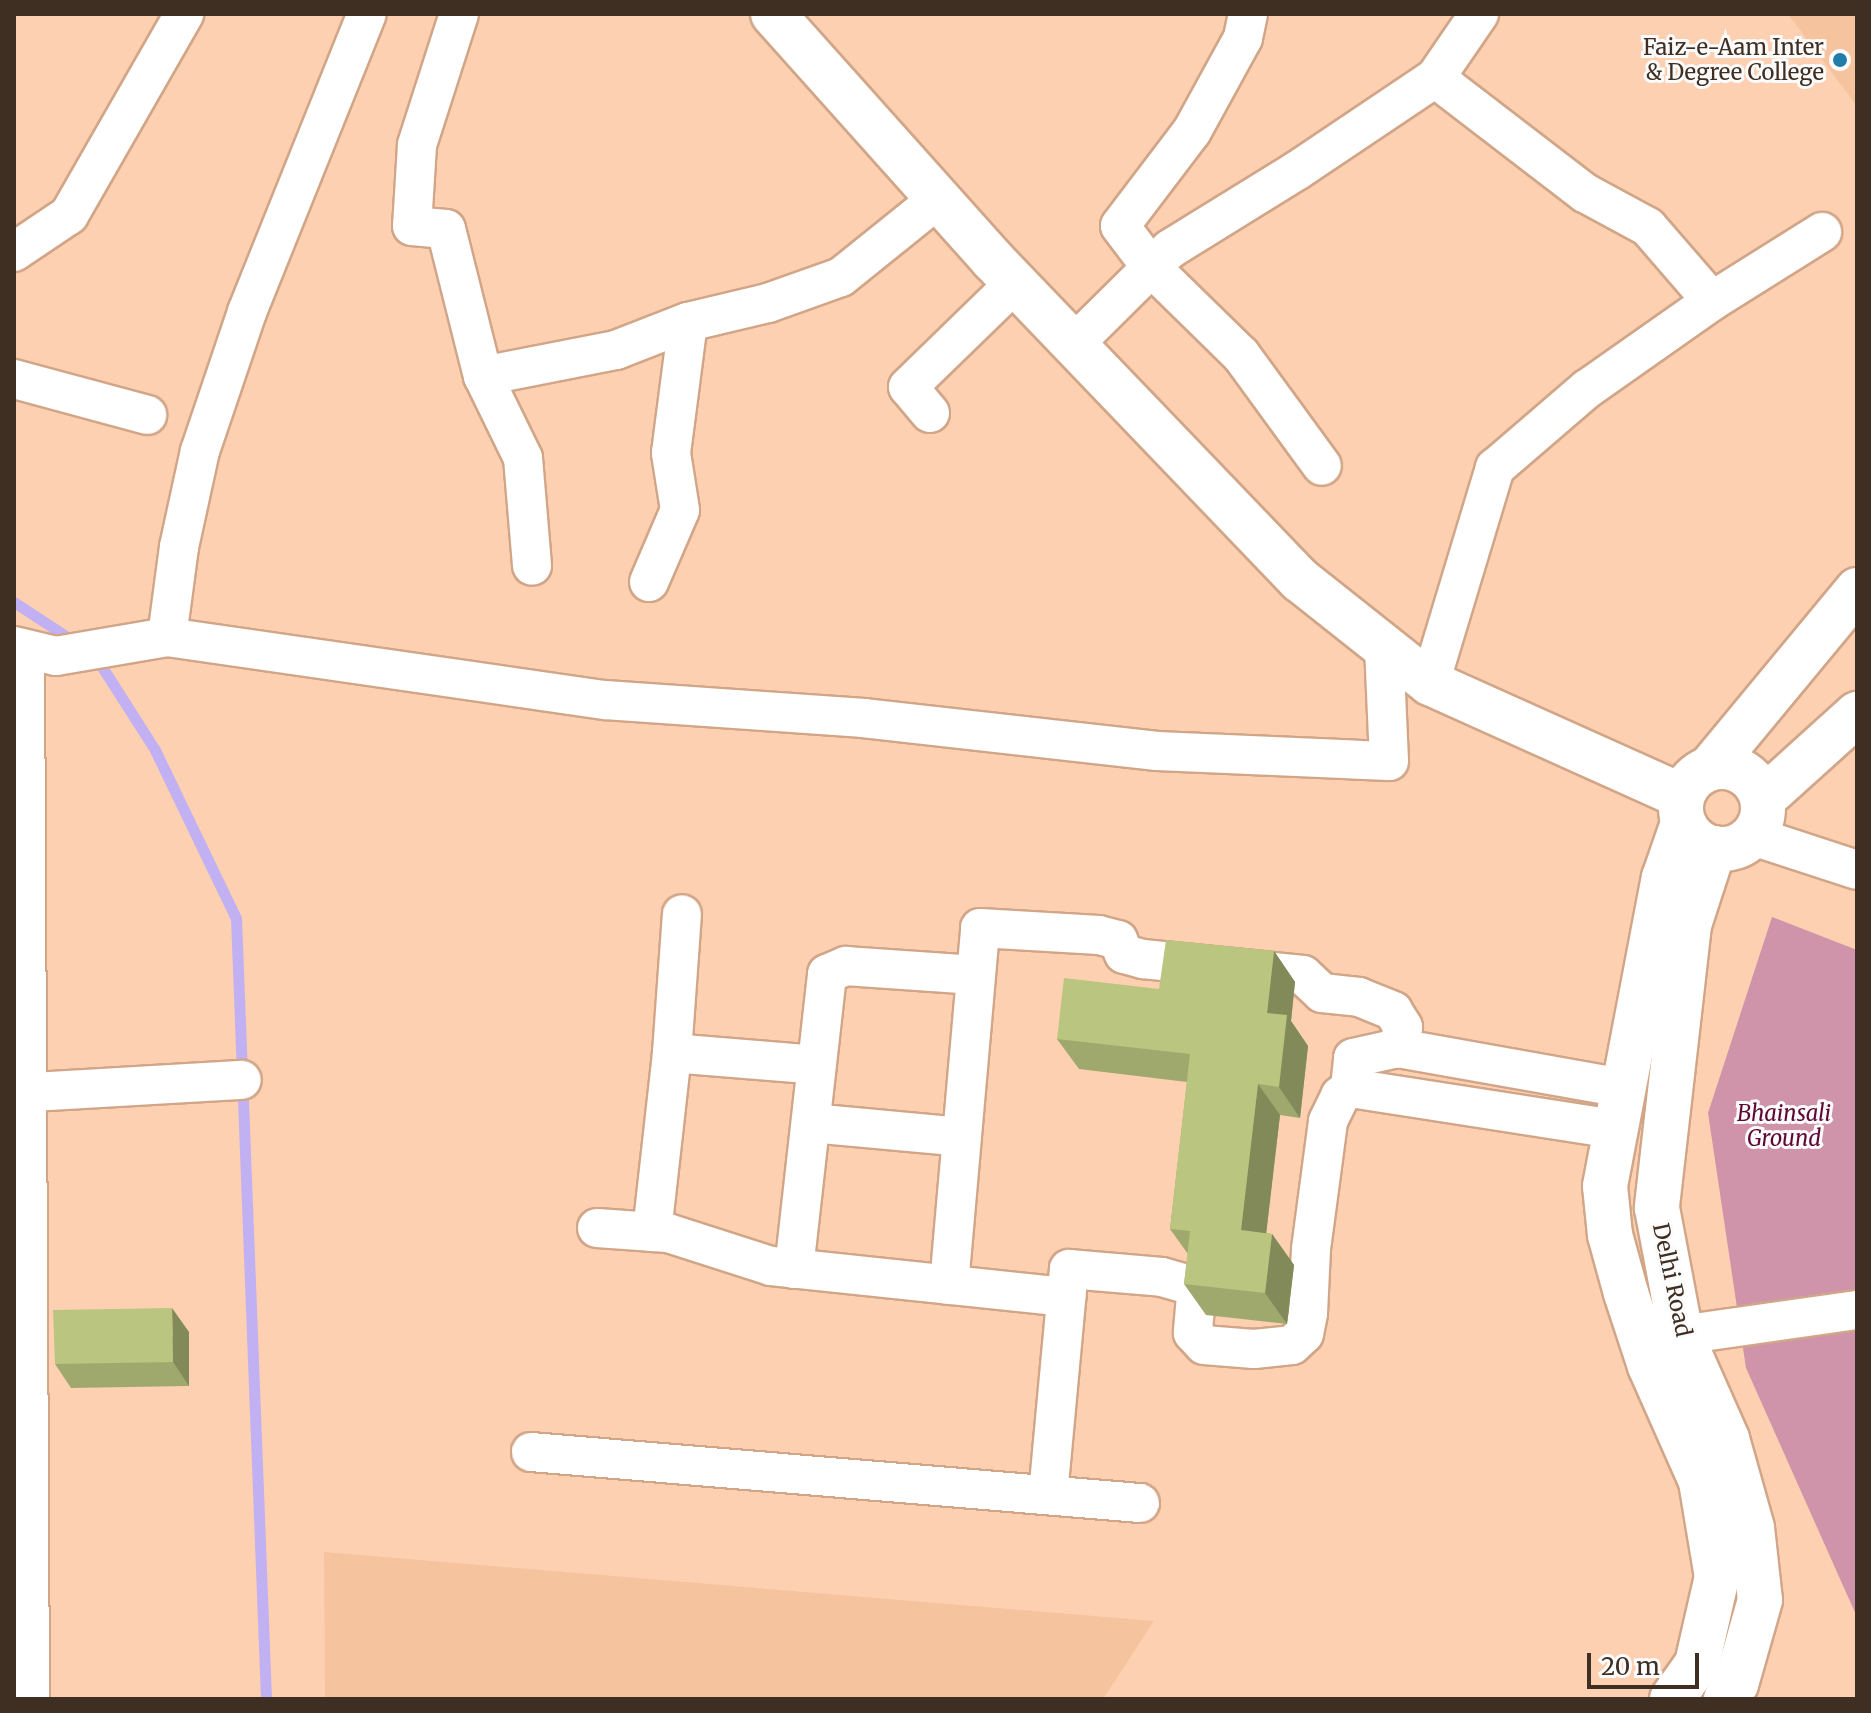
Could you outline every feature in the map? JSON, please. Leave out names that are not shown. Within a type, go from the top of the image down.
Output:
[{"type":"main road","points":[[773,14],[1015,283],[1300,580],[1430,683],[1718,812]]},
{"type":"main road","points":[[1672,1699],[1697,1664],[1717,1577],[1701,1481],[1650,1366],[1610,1235],[1605,1186],[1664,878],[1718,812],[1857,590]]},
{"type":"main road","name":"Delhi Road","points":[[1726,1699],[1736,1684],[1760,1600],[1752,1528],[1727,1439],[1681,1335],[1657,1208],[1689,925],[1718,812],[1857,714]]},
{"type":"street","points":[[14,252],[69,215],[184,14]]},
{"type":"street","points":[[167,637],[179,547],[200,451],[247,312],[367,14]]},
{"type":"street","points":[[459,14],[417,145],[412,226],[446,229],[483,376],[523,458],[532,566]]},
{"type":"street","points":[[1248,14],[1243,38],[1192,131],[1120,226],[1151,267],[1241,355],[1322,466]]},
{"type":"street","points":[[1074,344],[1170,249],[1298,170],[1435,78],[1479,14]]},
{"type":"street","points":[[1435,78],[1585,193],[1648,227],[1712,301]]},
{"type":"street","points":[[483,376],[616,350],[688,322],[768,303],[841,277],[938,199]]},
{"type":"street","points":[[1430,683],[1495,468],[1587,389],[1712,301],[1822,232]]},
{"type":"street","points":[[930,413],[908,387],[1015,283]]},
{"type":"street","points":[[649,582],[680,510],[671,453],[688,322]]},
{"type":"street","points":[[14,379],[147,415]]},
{"type":"street","points":[[30,1699],[21,1093],[32,651],[167,637],[606,700],[863,718],[1157,751],[1389,761],[1384,647]]},
{"type":"street","points":[[1718,812],[1857,870]]},
{"type":"street","points":[[652,1232],[672,1053],[682,914]]},
{"type":"street","points":[[949,1285],[980,928],[1099,935],[1118,940],[1124,954],[1143,959],[1303,975],[1322,993],[1359,997],[1393,1011],[1403,1027],[1398,1048]]},
{"type":"street","points":[[794,1269],[827,974],[846,966],[975,975]]},
{"type":"street","points":[[1350,1088],[1353,1058],[1398,1048],[1619,1109]]},
{"type":"street","points":[[672,1053],[817,1065]]},
{"type":"street","points":[[21,1093],[242,1080]]},
{"type":"street","points":[[1048,1495],[1069,1269],[1162,1277],[1190,1285],[1196,1296],[1193,1333],[1204,1345],[1254,1349],[1292,1345],[1304,1334],[1308,1313],[1311,1249],[1328,1121],[1340,1096],[1350,1088],[1619,1109]]},
{"type":"street","points":[[811,1123],[961,1137]]},
{"type":"street","points":[[597,1228],[668,1233],[771,1266],[1066,1297]]},
{"type":"street","points":[[1681,1335],[1857,1310]]},
{"type":"street","points":[[531,1452],[1140,1503]]},
{"type":"shaded area","name":"Faiz-e-Aam Inter & Degree College","points":[[1788,14],[1857,14],[1857,106]]},
{"type":"shaded area","points":[[324,1552],[1154,1621],[1103,1699],[325,1699]]},
{"type":"green space","name":"Bhainsali Ground","points":[[1772,917],[1857,950],[1857,1617],[1746,1368],[1708,1113]]},
{"type":"building","points":[[1166,940],[1274,951],[1267,1013],[1287,1015],[1279,1087],[1258,1084],[1241,1230],[1272,1234],[1265,1293],[1184,1284],[1190,1231],[1170,1229],[1190,1054],[1057,1039],[1064,978],[1159,989]]},
{"type":"building","points":[[172,1308],[173,1362],[55,1364],[53,1310]]},
{"type":"waterway","points":[[14,602],[75,642]]},
{"type":"waterway","points":[[95,656],[155,750],[236,918],[266,1699]]},
{"type":"place","name":"Faiz-e-Aam Inter & Degree College","points":[[1840,60]]}]
